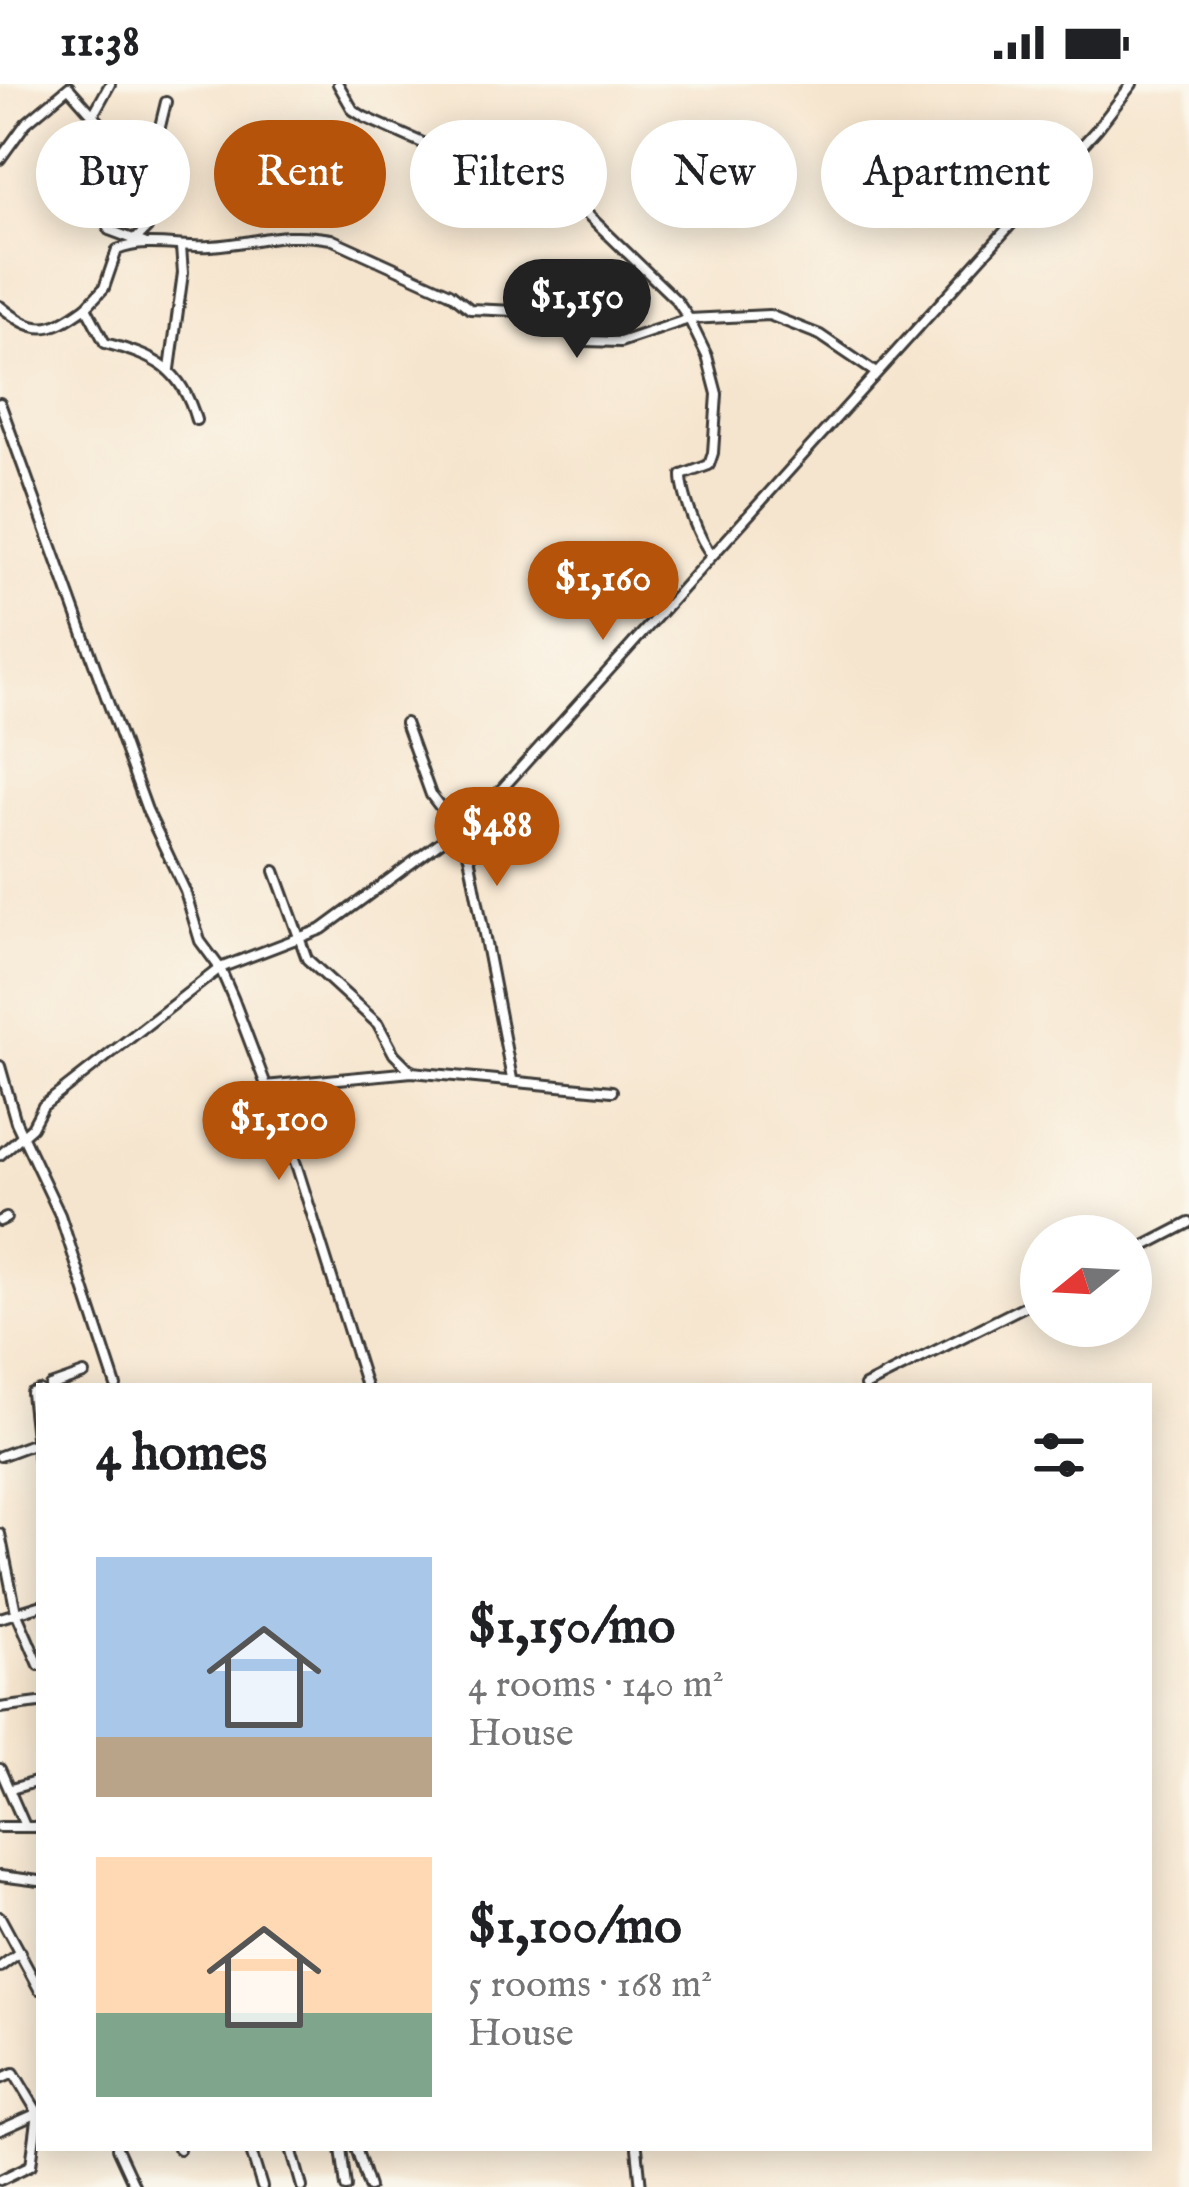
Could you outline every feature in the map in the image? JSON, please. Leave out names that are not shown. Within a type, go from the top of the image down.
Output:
[{"type":"street","points":[[92,115],[110,84]]},
{"type":"street","points":[[338,84],[353,110],[444,155],[491,171],[535,173],[553,181],[676,301],[707,356],[716,394],[709,465],[682,475],[682,491],[712,555]]},
{"type":"street","points":[[0,1155],[32,1127],[43,1106],[220,968],[322,929],[481,812],[1098,128],[1132,84]]},
{"type":"street","points":[[0,159],[26,123],[70,86],[100,130],[95,178],[109,230],[141,242],[181,247],[233,244],[284,233],[331,239],[450,293],[470,309],[516,311],[587,341],[620,342],[689,319],[769,315],[820,335],[876,374]]},
{"type":"street","points":[[141,242],[147,228],[148,155],[156,143],[166,103]]},
{"type":"street","points":[[0,306],[39,330],[54,328],[104,288],[117,250],[141,242]]},
{"type":"street","points":[[170,369],[183,273],[181,247]]},
{"type":"street","points":[[86,307],[105,343],[170,369],[191,401],[196,420]]},
{"type":"street","points":[[0,403],[146,810],[184,891],[200,941],[220,968],[297,1168],[365,1383]]},
{"type":"street","points":[[405,723],[430,795],[458,829],[469,856],[512,1079]]},
{"type":"street","points":[[274,871],[307,959],[378,1024],[394,1054],[412,1072]]},
{"type":"street","points":[[0,1066],[22,1133],[60,1215],[115,1383]]},
{"type":"street","points":[[265,1086],[412,1072],[611,1091]]},
{"type":"street","points":[[1152,1242],[1189,1223]]},
{"type":"street","points":[[871,1383],[1020,1308]]},
{"type":"street","points":[[58,1383],[84,1374]]},
{"type":"street","points":[[0,1456],[36,1442],[31,1393],[36,1391]]},
{"type":"street","points":[[0,1534],[16,1612],[36,1658]]},
{"type":"street","points":[[0,1618],[36,1607]]},
{"type":"street","points":[[0,1708],[36,1702]]},
{"type":"street","points":[[0,1769],[25,1826]]},
{"type":"street","points":[[11,1789],[36,1782]]},
{"type":"street","points":[[0,1826],[36,1827]]},
{"type":"street","points":[[0,1876],[36,1880]]},
{"type":"street","points":[[0,1917],[36,1983]]},
{"type":"street","points":[[0,1967],[20,1952]]},
{"type":"street","points":[[0,2079],[14,2073],[36,2110]]},
{"type":"street","points":[[0,2130],[36,2114]]},
{"type":"street","points":[[17,2187],[4,2177],[31,2165],[36,2128]]},
{"type":"street","points":[[118,2151],[135,2187]]},
{"type":"street","points":[[251,2151],[262,2187]]},
{"type":"street","points":[[292,2151],[302,2187]]},
{"type":"street","points":[[341,2151],[346,2187]]},
{"type":"street","points":[[357,2151],[369,2187]]},
{"type":"street","points":[[637,2151],[640,2187]]}]
